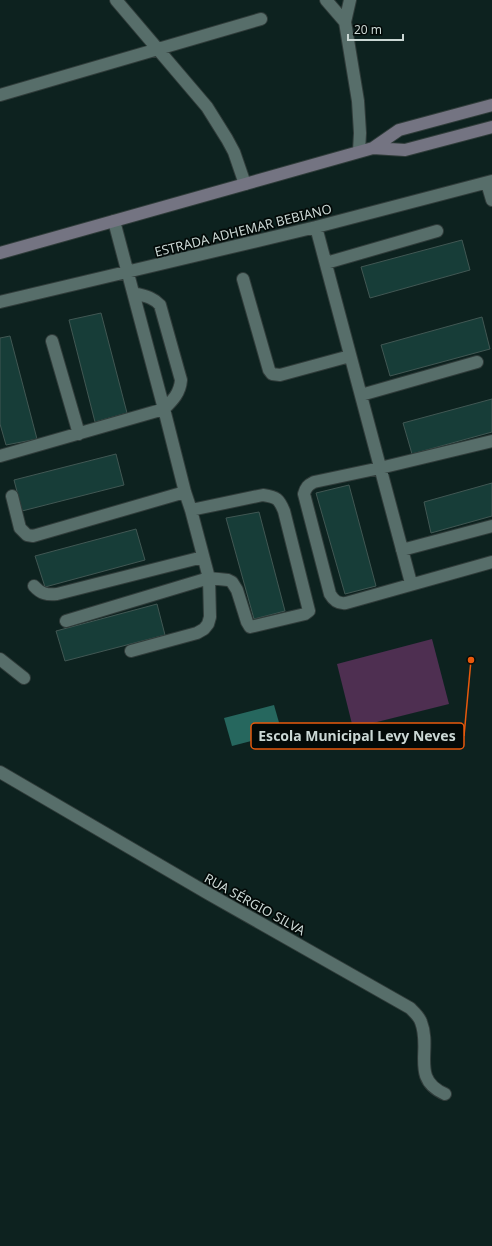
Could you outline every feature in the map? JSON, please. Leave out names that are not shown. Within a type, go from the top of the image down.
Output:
[{"type":"main road","points":[[373,148],[399,130],[492,105]]},
{"type":"main road","points":[[0,253],[359,151],[373,148],[405,150],[492,127]]},
{"type":"street","points":[[116,0],[207,107],[224,131],[234,152],[245,184]]},
{"type":"street","points":[[326,0],[345,22]]},
{"type":"street","points":[[350,0],[345,22],[358,101],[360,133],[359,151]]},
{"type":"street","points":[[0,95],[261,19]]},
{"type":"street","points":[[489,182],[492,200]]},
{"type":"street","name":"ESTRADA ADHEMAR BEBIANO","points":[[0,302],[316,227],[489,182]]},
{"type":"street","points":[[114,221],[164,409],[184,492],[191,510],[208,578],[210,617],[208,624],[204,629],[197,633],[131,651]]},
{"type":"street","points":[[316,227],[412,584]]},
{"type":"street","points":[[326,263],[437,231]]},
{"type":"street","points":[[243,279],[269,370],[272,374],[280,375],[350,356]]},
{"type":"street","points":[[0,456],[164,409],[178,393],[181,387],[181,380],[160,305],[152,298],[134,293]]},
{"type":"street","points":[[52,341],[80,434]]},
{"type":"street","points":[[361,395],[477,362]]},
{"type":"street","points":[[492,441],[314,482],[309,484],[304,494],[330,594],[336,602],[346,603],[492,562]]},
{"type":"street","points":[[12,496],[20,528],[27,535],[33,536],[184,492]]},
{"type":"street","points":[[66,621],[208,578],[228,580],[232,582],[237,590],[250,627],[305,614],[308,611],[284,512],[278,499],[272,496],[263,495],[191,510]]},
{"type":"street","points":[[402,550],[492,526]]},
{"type":"street","points":[[34,586],[43,594],[58,594],[202,556]]},
{"type":"street","points":[[0,660],[24,678]]},
{"type":"street","name":"RUA SÉRGIO SILVA","points":[[0,772],[202,890],[410,1008],[418,1016],[424,1031],[426,1078],[430,1085],[436,1090],[445,1094]]},
{"type":"shaded area","points":[[432,639],[449,704],[353,728],[337,664]]},
{"type":"shaded area","points":[[274,705],[282,733],[232,746],[224,718]]},
{"type":"building","points":[[462,240],[470,270],[370,298],[361,267]]},
{"type":"building","points":[[101,313],[127,413],[95,422],[69,320]]},
{"type":"building","points":[[482,317],[490,349],[390,376],[381,345]]},
{"type":"building","points":[[10,336],[37,439],[6,445],[0,424],[0,338]]},
{"type":"building","points":[[492,399],[492,432],[412,454],[403,423]]},
{"type":"building","points":[[116,454],[124,485],[22,511],[14,480]]},
{"type":"building","points":[[492,483],[492,516],[431,533],[424,502]]},
{"type":"building","points":[[349,485],[376,586],[345,594],[316,493]]},
{"type":"building","points":[[259,512],[285,611],[254,619],[226,518]]},
{"type":"building","points":[[136,529],[145,560],[45,587],[35,556]]},
{"type":"building","points":[[157,604],[165,635],[65,661],[56,631]]},
{"type":"place","name":"Escola Municipal Levy Neves","points":[[471,660]]}]
